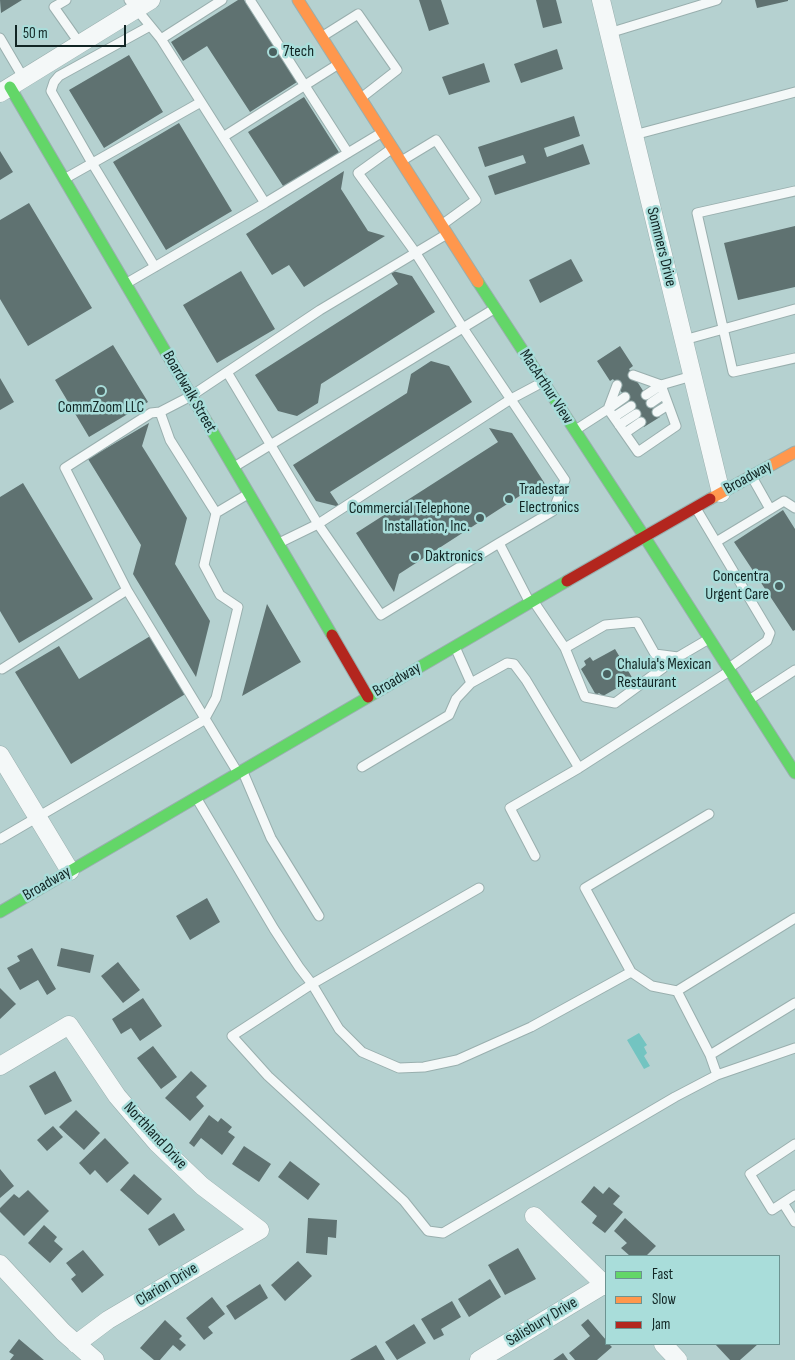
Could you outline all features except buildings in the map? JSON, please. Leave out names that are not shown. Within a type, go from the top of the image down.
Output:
[{"type":"street","name":"MacArthur View","points":[[298,0],[494,308],[644,536],[795,772]]},
{"type":"street","name":"Sommers Drive","points":[[601,0],[721,493]]},
{"type":"street","points":[[11,86],[80,44],[139,3]]},
{"type":"street","name":"Boardwalk Street","points":[[11,86],[64,180],[368,697]]},
{"type":"street","name":"Broadway","points":[[0,912],[644,536],[795,452]]},
{"type":"street","points":[[0,754],[70,871]]},
{"type":"street","name":"Northland Drive","points":[[0,1066],[69,1025],[117,1096],[158,1143],[202,1186],[260,1230]]},
{"type":"street","points":[[534,1216],[605,1285]]},
{"type":"street","name":"Clarion Drive","points":[[76,1344],[108,1320],[260,1230]]},
{"type":"street","points":[[0,1264],[62,1332],[95,1360]]},
{"type":"street","name":"Salisbury Drive","points":[[479,1360],[605,1285]]},
{"type":"street","points":[[664,1345],[678,1360]]},
{"type":"lane","points":[[66,0],[54,7],[80,44]]},
{"type":"lane","points":[[161,39],[222,0]]},
{"type":"lane","points":[[250,0],[348,153]]},
{"type":"lane","points":[[609,33],[717,0]]},
{"type":"lane","points":[[139,3],[150,26],[161,39],[265,204]]},
{"type":"lane","points":[[322,37],[358,14],[397,70],[361,98]]},
{"type":"lane","points":[[150,26],[59,76],[54,82],[51,91],[155,267]]},
{"type":"lane","points":[[0,38],[11,86]]},
{"type":"lane","points":[[223,137],[339,64]]},
{"type":"lane","points":[[634,135],[795,92]]},
{"type":"lane","points":[[64,180],[201,102]]},
{"type":"lane","points":[[125,284],[265,204],[382,132]]},
{"type":"lane","points":[[319,916],[270,838],[241,773],[204,720],[127,590],[66,468],[151,413],[160,412],[191,396],[320,310],[415,252],[444,230],[476,200],[436,140],[401,162]]},
{"type":"lane","points":[[227,372],[318,524],[381,615],[553,512],[565,480],[463,328],[415,252],[358,173],[393,149]]},
{"type":"lane","points":[[795,191],[697,213],[733,372],[795,358]]},
{"type":"lane","points":[[233,468],[494,308]]},
{"type":"lane","points":[[684,340],[795,309]]},
{"type":"lane","points":[[633,375],[661,385]]},
{"type":"lane","points":[[646,395],[661,385],[692,376]]},
{"type":"lane","points":[[640,386],[648,381]]},
{"type":"lane","points":[[278,544],[318,524],[543,382]]},
{"type":"lane","points":[[617,385],[611,413],[638,452],[676,426],[661,385]]},
{"type":"lane","points":[[651,403],[664,394]]},
{"type":"lane","points":[[611,413],[625,397]]},
{"type":"lane","points":[[657,412],[668,405]]},
{"type":"lane","points":[[575,431],[611,413],[633,410],[619,425]]},
{"type":"lane","points":[[0,839],[204,720],[216,698],[238,607],[220,595],[204,564],[216,513],[170,440],[160,412]]},
{"type":"lane","points":[[625,433],[641,422]]},
{"type":"lane","points":[[751,476],[770,509]]},
{"type":"lane","points":[[216,513],[248,494]]},
{"type":"lane","points":[[716,542],[784,501],[795,508]]},
{"type":"lane","points":[[535,856],[510,808],[579,768],[729,670],[767,641],[770,633],[695,507]]},
{"type":"lane","points":[[499,543],[532,603],[565,648],[585,697],[615,703],[678,656],[709,638]]},
{"type":"lane","points":[[1,668],[127,590]]},
{"type":"lane","points":[[565,648],[605,624],[637,622],[654,654],[678,656]]},
{"type":"lane","points":[[455,647],[470,682]]},
{"type":"lane","points":[[362,767],[449,715],[456,699],[470,682],[508,663],[514,664],[526,680],[579,768]]},
{"type":"lane","points":[[749,700],[795,670]]},
{"type":"lane","points":[[196,798],[274,929],[312,984],[339,1029],[362,1052],[399,1068],[416,1068],[457,1060],[531,1027],[631,972]]},
{"type":"lane","points":[[709,814],[585,888],[631,972],[652,986],[677,991],[795,918]]},
{"type":"lane","points":[[479,888],[312,984],[232,1036],[268,1076],[404,1201],[428,1231],[443,1233],[675,1097],[717,1075],[795,1048]]},
{"type":"lane","points":[[677,991],[710,1055],[717,1075]]},
{"type":"lane","points":[[710,1055],[795,1003]]},
{"type":"lane","points":[[795,1144],[750,1174],[772,1210],[795,1195]]},
{"type":"lane","points":[[783,1203],[795,1222]]},
{"type":"water","points":[[639,1033],[647,1045],[644,1047],[647,1053],[644,1056],[650,1066],[644,1069],[627,1040]]},
{"type":"traffic: fast","points":[[10,87],[332,635]]},
{"type":"traffic: fast","points":[[478,282],[644,536],[795,773]]},
{"type":"traffic: fast","points":[[0,912],[567,581]]},
{"type":"traffic: slow","points":[[298,0],[478,282]]},
{"type":"traffic: slow","points":[[710,499],[795,452]]},
{"type":"traffic: jam","points":[[567,581],[710,499]]},
{"type":"traffic: jam","points":[[332,635],[368,697]]},
{"type":"place","name":"7tech","points":[[273,52]]},
{"type":"place","name":"CommZoom LLC","points":[[101,391]]},
{"type":"place","name":"Tradestar Electronics","points":[[509,499]]},
{"type":"place","name":"Commercial Telephone Installation, Inc.","points":[[480,518]]},
{"type":"place","name":"Daktronics","points":[[415,557]]},
{"type":"place","name":"Concentra Urgent Care","points":[[779,586]]},
{"type":"place","name":"Chalula's Mexican Restaurant","points":[[607,674]]}]
